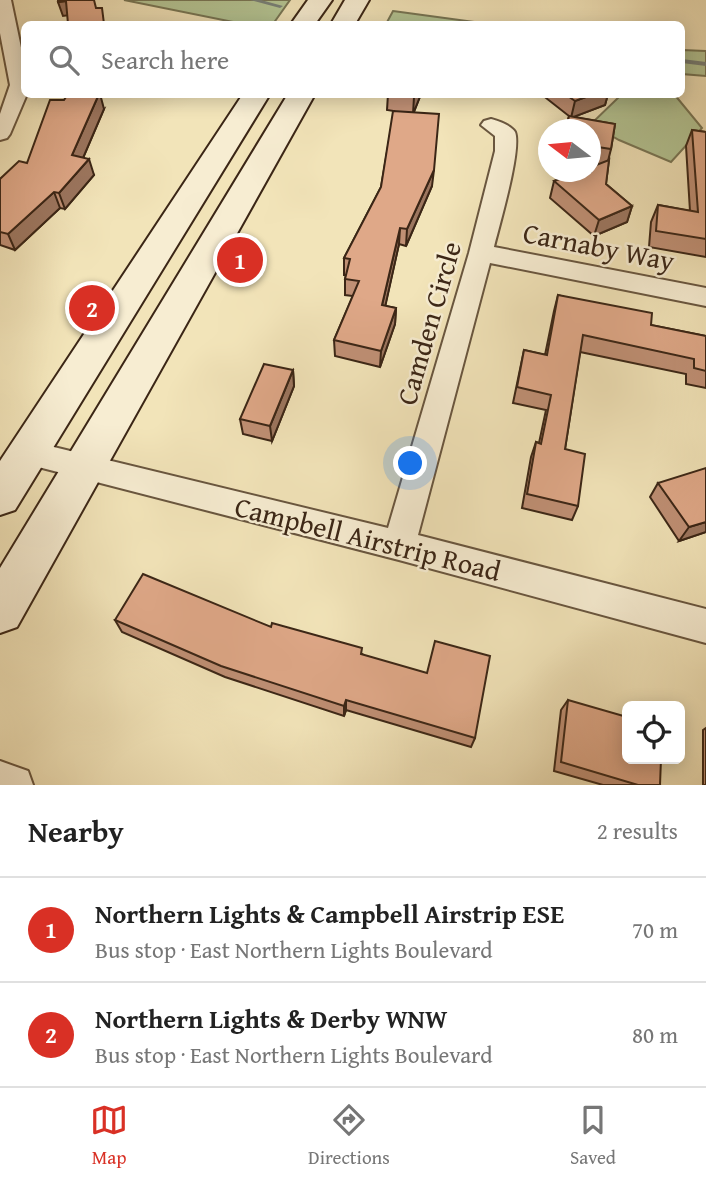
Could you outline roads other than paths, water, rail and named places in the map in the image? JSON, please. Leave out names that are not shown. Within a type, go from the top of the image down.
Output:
[{"type":"main road","points":[[305,21],[320,0]]},
{"type":"main road","points":[[345,21],[357,0]]},
{"type":"main road","points":[[0,497],[254,98]]},
{"type":"main road","points":[[0,611],[300,98]]},
{"type":"street","points":[[2,0],[21,80]]},
{"type":"street","points":[[0,134],[21,87]]},
{"type":"street","name":"Camden Circle","points":[[399,545],[481,253],[506,151],[505,133],[491,125]]},
{"type":"street","name":"Carnaby Way","points":[[481,253],[706,297]]},
{"type":"street","name":"Campbell Airstrip Road","points":[[29,453],[399,545],[706,626]]},
{"type":"street","points":[[0,780],[13,785]]},
{"type":"waterway","points":[[253,0],[280,6]]},
{"type":"waterway","points":[[685,61],[706,64]]},
{"type":"place","name":"Northern Lights & Campbell Airstrip ESE","points":[[240,260]]},
{"type":"place","name":"Northern Lights & Derby WNW","points":[[92,308]]}]
